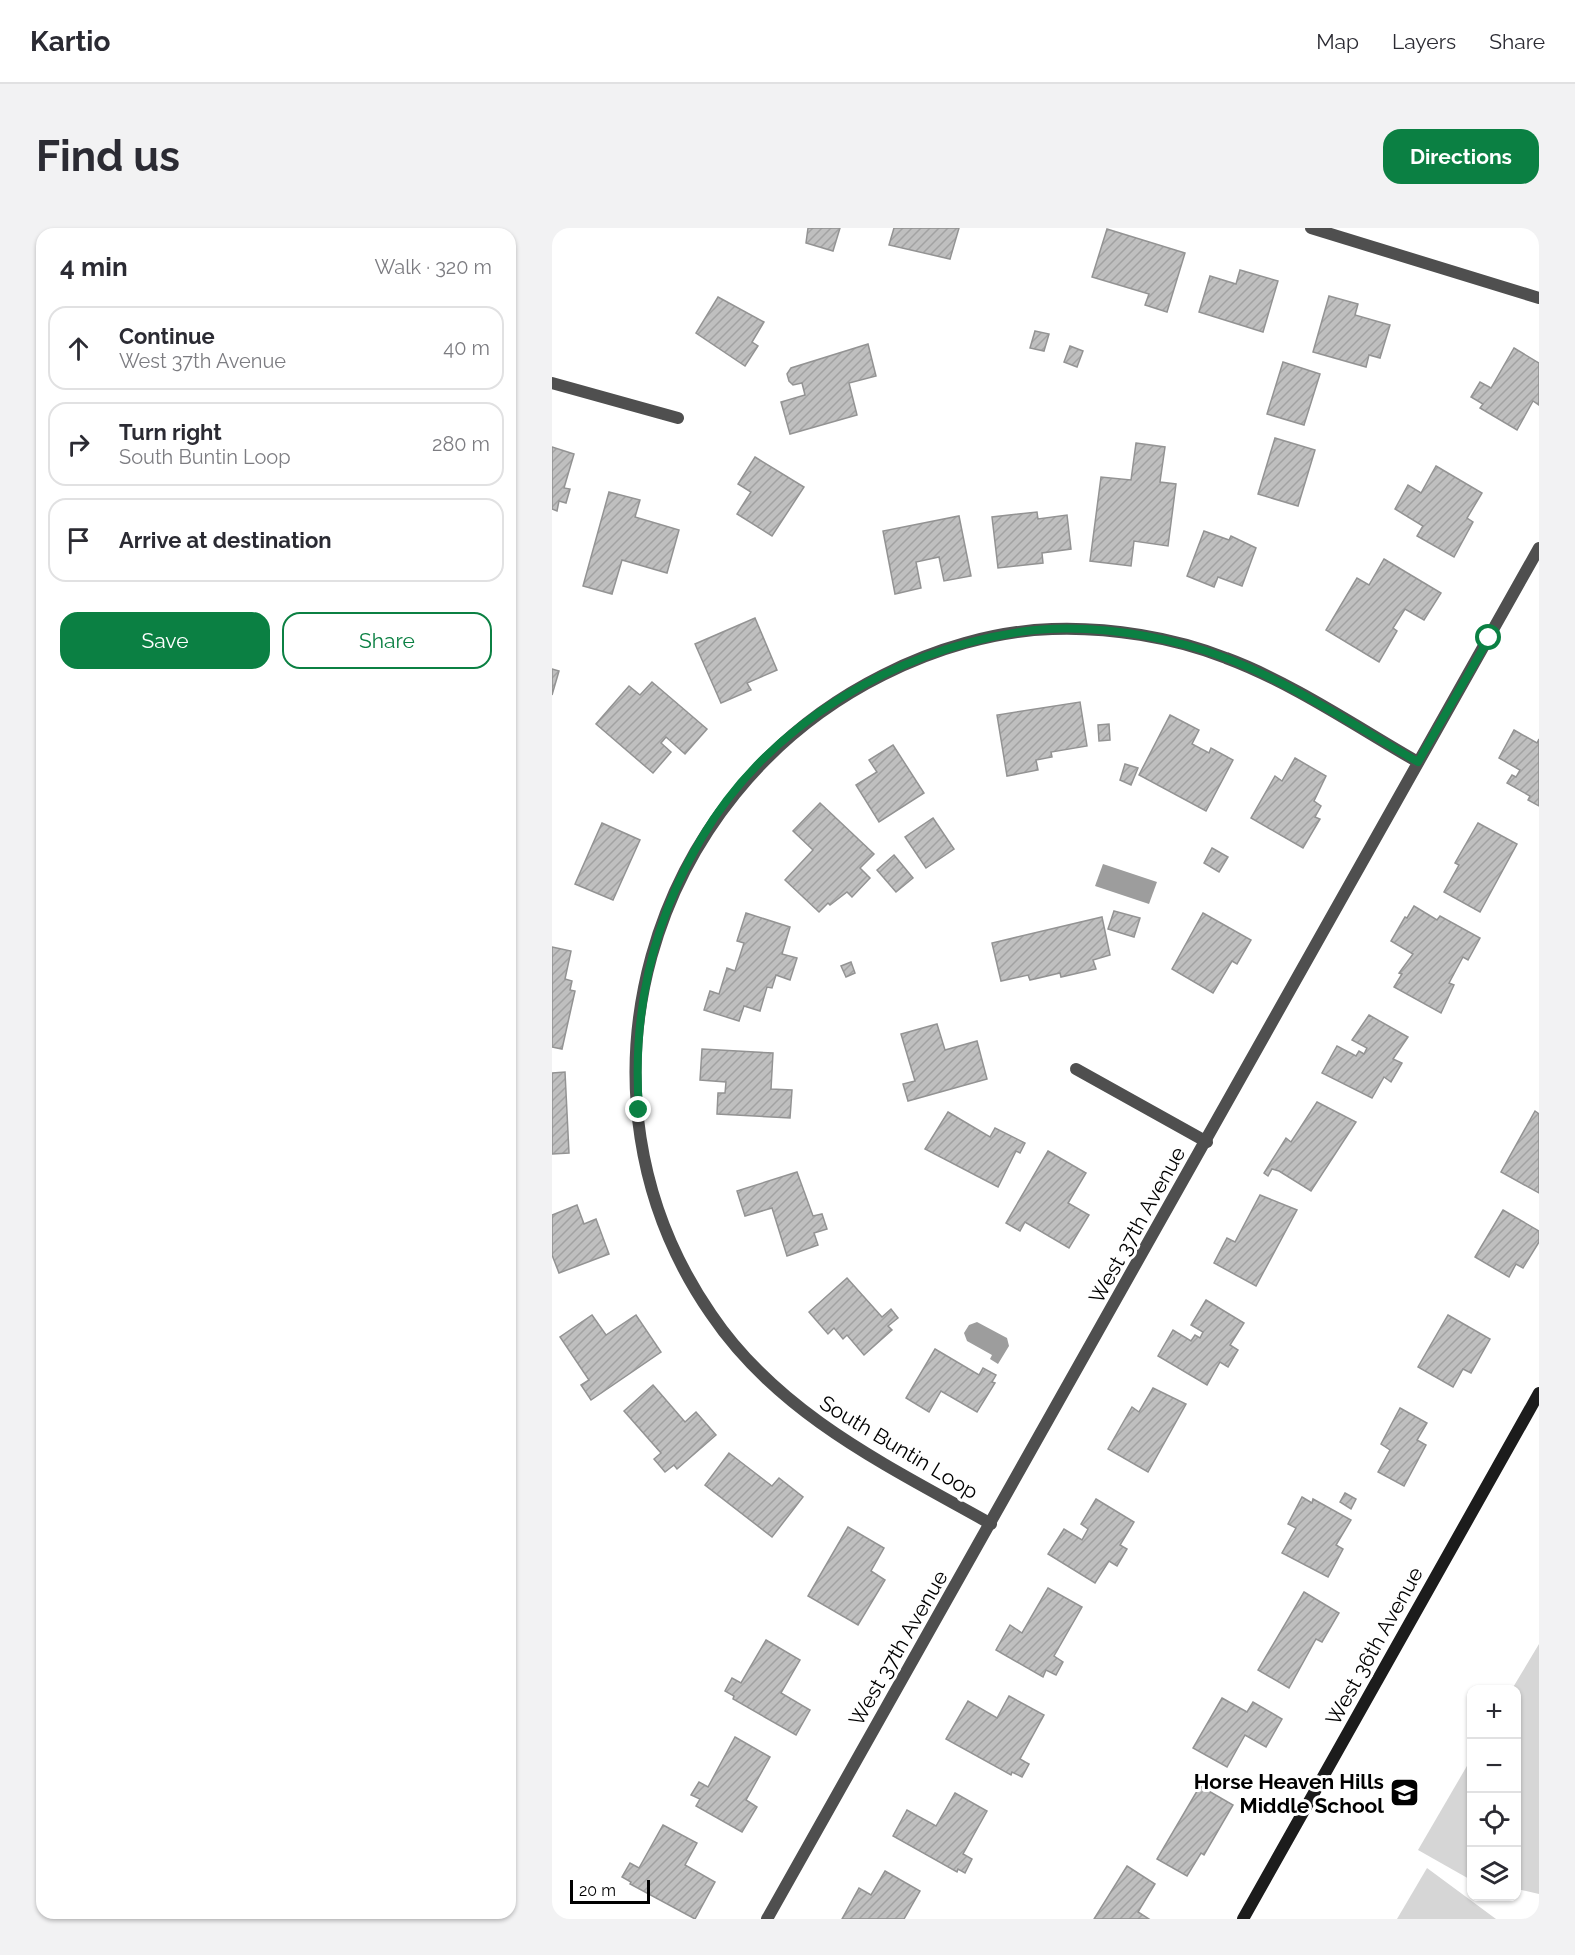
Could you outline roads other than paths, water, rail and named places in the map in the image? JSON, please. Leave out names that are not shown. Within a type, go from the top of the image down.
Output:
[{"type":"street","points":[[1311,228],[1539,298]]},
{"type":"street","points":[[552,383],[678,418]]},
{"type":"street","name":"West 37th Avenue","points":[[766,1919],[1207,1142],[1539,548]]},
{"type":"street","name":"South Buntin Loop","points":[[991,1524],[831,1433],[782,1396],[735,1346],[711,1315],[689,1279],[672,1244],[653,1191],[646,1160],[636,1076],[638,1028],[658,934],[683,873],[702,837],[756,768],[803,724],[830,704],[859,687],[928,655],[966,643],[1055,628],[1135,636],[1185,644],[1225,657],[1259,672],[1418,762]]},
{"type":"street","points":[[1076,1069],[1207,1142]]},
{"type":"street","name":"West 36th Avenue","points":[[1243,1919],[1539,1393]]},
{"type":"place","name":"Horse Heaven Hills Middle School","points":[[1405,1793]]}]
